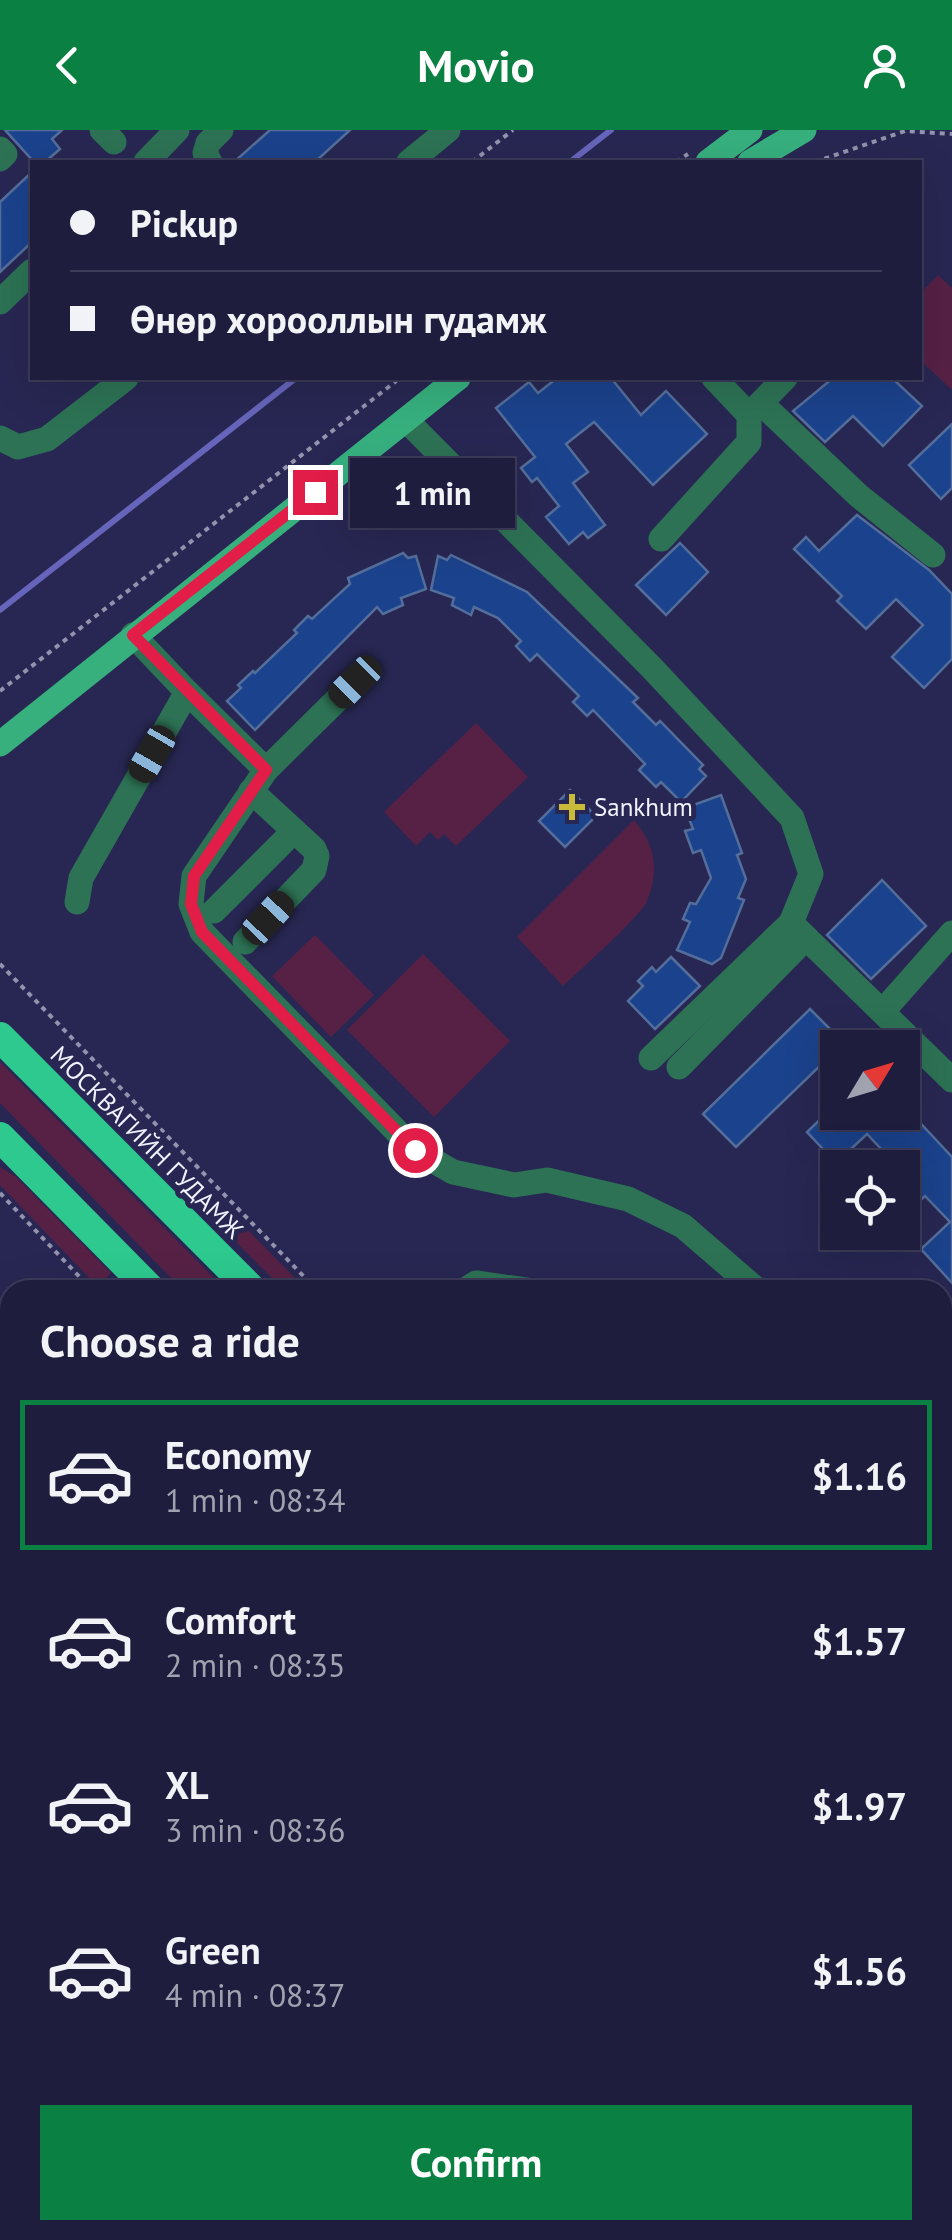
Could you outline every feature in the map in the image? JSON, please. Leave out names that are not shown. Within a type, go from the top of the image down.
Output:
[{"type":"highway","name":"МОСКВАГИЙН ГУДАМЖ","points":[[0,1037],[242,1280]]},
{"type":"highway","points":[[0,1137],[140,1280]]},
{"type":"main road","points":[[711,160],[750,130]]},
{"type":"main road","points":[[753,160],[804,130]]},
{"type":"main road","points":[[0,744],[456,380]]},
{"type":"street","points":[[148,160],[177,130]]},
{"type":"street","points":[[209,160],[205,153],[208,143],[222,130]]},
{"type":"street","points":[[411,160],[448,130]]},
{"type":"street","points":[[0,149],[5,154],[0,159]]},
{"type":"street","points":[[0,302],[30,273]]},
{"type":"street","points":[[0,438],[18,447],[47,438],[123,380]]},
{"type":"street","points":[[717,380],[933,555]]},
{"type":"street","points":[[660,539],[749,442],[755,409],[782,380]]},
{"type":"street","points":[[406,420],[652,668],[792,818],[811,874],[798,930],[680,1067]]},
{"type":"street","points":[[133,635],[187,692],[317,856],[314,870],[245,942]]},
{"type":"street","points":[[355,682],[258,781],[194,876],[191,904],[202,932],[415,1150],[452,1172],[514,1184],[547,1180],[628,1199],[683,1226],[745,1280]]},
{"type":"street","points":[[77,902],[81,878],[187,692]]},
{"type":"street","points":[[214,911],[294,831]]},
{"type":"street","points":[[798,930],[952,1080]]},
{"type":"street","points":[[651,1058],[798,930]]},
{"type":"street","points":[[883,1011],[952,934]]},
{"type":"path","points":[[475,160],[513,130]]},
{"type":"path","points":[[822,160],[905,131],[952,134]]},
{"type":"path","points":[[0,691],[397,380]]},
{"type":"path","points":[[0,964],[307,1280]]},
{"type":"path","points":[[0,1194],[82,1280]]},
{"type":"shaded area","points":[[938,275],[952,288],[952,390],[922,362],[922,292]]},
{"type":"shaded area","points":[[476,723],[528,777],[456,846],[444,834],[438,840],[430,832],[416,846],[384,812]]},
{"type":"shaded area","points":[[634,820],[647,839],[653,858],[647,901],[622,931],[563,986],[517,937]]},
{"type":"shaded area","points":[[315,935],[374,995],[331,1037],[272,976]]},
{"type":"shaded area","points":[[423,954],[510,1041],[434,1117],[347,1030]]},
{"type":"shaded area","points":[[0,1062],[216,1280],[173,1280],[0,1103]]},
{"type":"shaded area","points":[[0,1167],[16,1177],[111,1273],[104,1280],[91,1280],[0,1185]]},
{"type":"shaded area","points":[[233,1215],[297,1280],[274,1280],[221,1227]]},
{"type":"building","points":[[5,130],[62,130],[52,139],[60,149],[47,160],[32,160]]},
{"type":"building","points":[[270,130],[350,130],[317,160],[236,160]]},
{"type":"building","points":[[30,174],[30,244],[0,272],[0,202]]},
{"type":"building","points":[[554,380],[613,380],[641,415],[666,391],[707,434],[653,485],[594,422],[566,444],[588,472],[573,483],[605,525],[588,538],[583,532],[569,544],[546,517],[559,506],[537,478],[532,482],[521,468],[535,457],[496,408],[529,382],[538,393]]},
{"type":"building","points":[[831,380],[894,380],[922,406],[883,446],[853,416],[825,442],[793,411]]},
{"type":"building","points":[[952,424],[952,488],[941,499],[909,465]]},
{"type":"building","points":[[435,473],[451,490],[423,513],[408,495]]},
{"type":"building","points":[[857,515],[929,570],[952,594],[952,659],[924,688],[892,657],[923,625],[896,599],[866,629],[837,601],[842,596],[794,549],[806,537],[819,551]]},
{"type":"building","points":[[680,543],[708,572],[666,615],[636,585]]},
{"type":"building","points":[[403,553],[408,558],[416,556],[426,589],[401,598],[403,605],[383,614],[377,607],[255,730],[227,701],[241,688],[238,685],[297,633],[294,630],[308,616],[312,619],[350,584],[348,578]]},
{"type":"building","points":[[451,555],[527,592],[638,698],[633,702],[656,725],[660,721],[703,765],[699,769],[706,776],[681,802],[661,782],[656,787],[639,770],[645,764],[593,710],[587,716],[573,702],[579,696],[537,654],[530,661],[516,646],[521,641],[498,618],[474,607],[471,615],[452,605],[454,598],[431,590],[438,556],[447,560]]},
{"type":"building","points":[[570,790],[596,816],[565,847],[539,821]]},
{"type":"building","points":[[721,795],[742,853],[737,855],[746,879],[738,898],[744,900],[721,958],[712,964],[677,950],[690,922],[683,919],[690,903],[696,904],[711,878],[701,850],[693,853],[685,831],[693,829],[685,808]]},
{"type":"building","points":[[882,880],[926,926],[871,979],[827,935]]},
{"type":"building","points":[[671,957],[700,986],[655,1029],[628,1001],[643,986],[638,981],[652,967],[656,972]]},
{"type":"building","points":[[810,1009],[831,1030],[820,1030],[820,1066],[736,1147],[703,1114]]},
{"type":"building","points":[[820,1120],[820,1130],[920,1130],[920,1123],[952,1157],[952,1280],[921,1249],[950,1222],[925,1196],[920,1201],[920,1150],[882,1150],[867,1134],[850,1150],[824,1150],[807,1132]]},
{"type":"waterway","points":[[573,160],[611,130]]},
{"type":"waterway","points":[[0,610],[293,380]]},
{"type":"place","name":"Sankhum","points":[[572,807]]},
{"type":"route","points":[[315,492],[133,635],[266,770],[194,876],[191,904],[202,932],[415,1150]]}]
